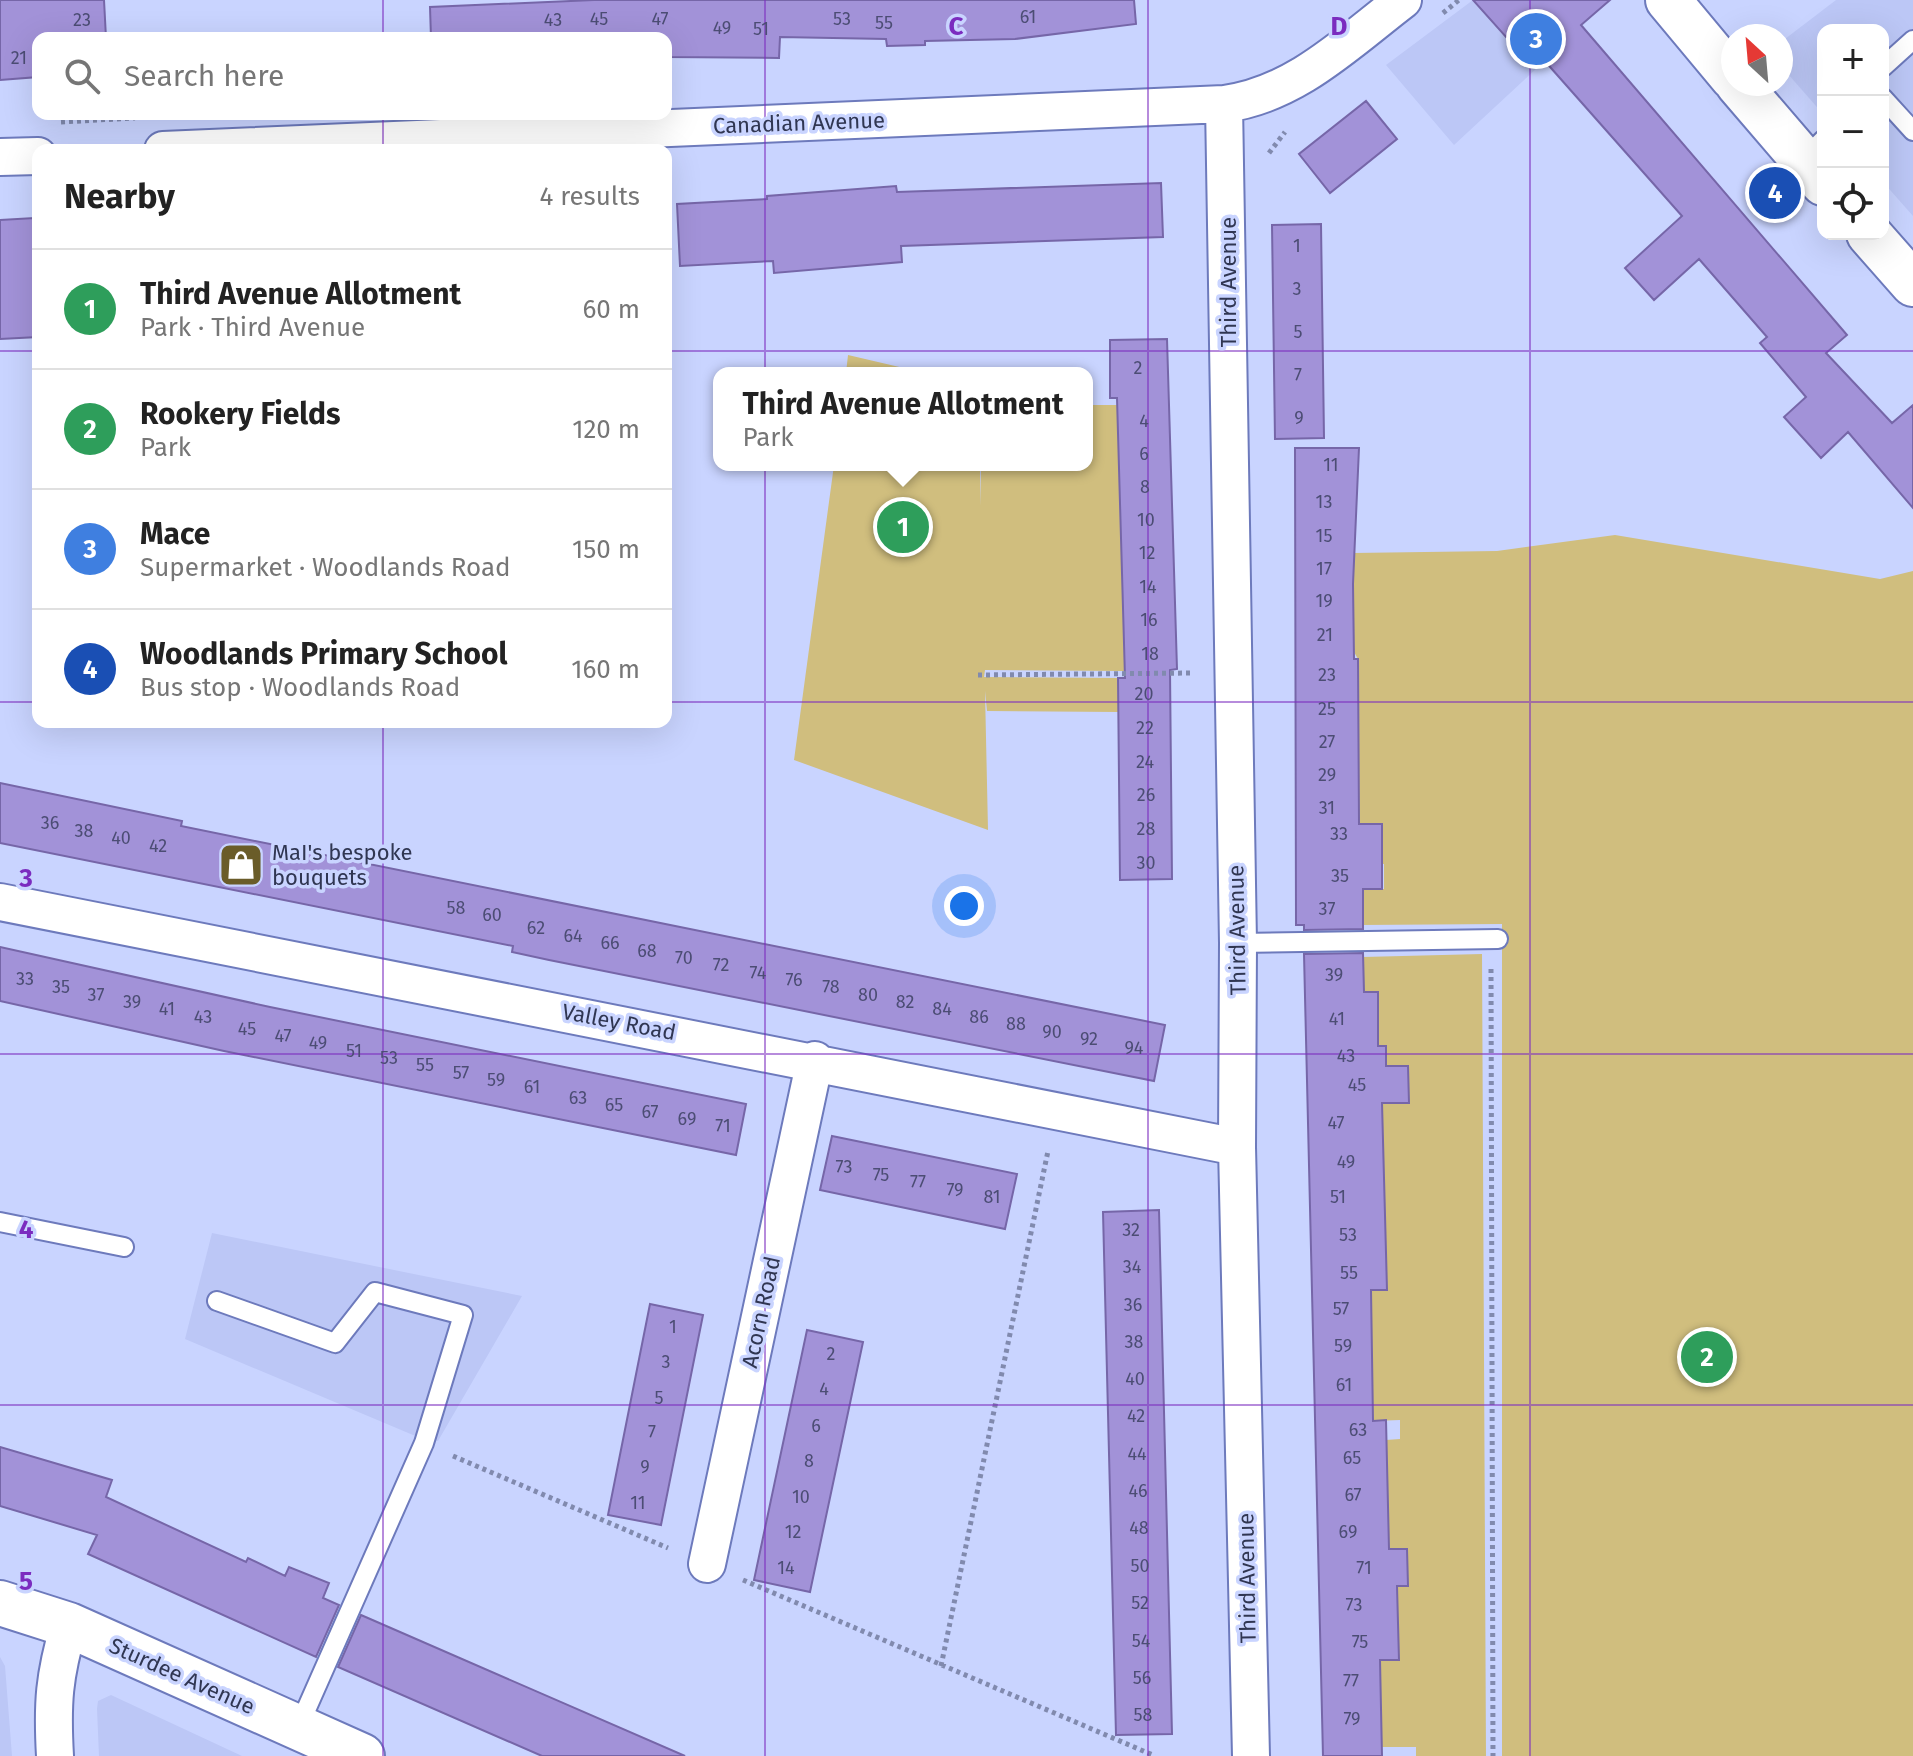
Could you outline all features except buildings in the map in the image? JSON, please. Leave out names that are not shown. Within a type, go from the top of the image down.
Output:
[{"type":"street","name":"Canadian Avenue","points":[[301,144],[1224,104],[1254,100],[1282,88],[1403,0]]},
{"type":"street","points":[[1668,0],[1721,64]]},
{"type":"street","points":[[1750,96],[1816,161]]},
{"type":"street","name":"Third Avenue","points":[[1224,104],[1231,673],[1238,943],[1237,1147],[1251,1756]]},
{"type":"street","points":[[0,157],[32,156]]},
{"type":"street","points":[[1874,240],[1913,284]]},
{"type":"street","name":"Valley Road","points":[[0,902],[815,1060],[1237,1147]]},
{"type":"street","name":"Acorn Road","points":[[707,1564],[815,1060]]},
{"type":"street","name":"Sturdee Avenue","points":[[0,1603],[69,1625],[362,1756]]},
{"type":"street","points":[[55,1756],[54,1680],[69,1625]]},
{"type":"lane","points":[[1889,62],[1913,40]]},
{"type":"lane","points":[[1889,105],[1913,131]]},
{"type":"lane","points":[[1238,943],[1494,939]]},
{"type":"lane","points":[[0,1222],[124,1247]]},
{"type":"lane","points":[[217,1301],[335,1343],[375,1292],[463,1315],[424,1443],[298,1728]]},
{"type":"path","points":[[54,122],[100,120]]},
{"type":"path","points":[[978,675],[1231,673]]},
{"type":"path","points":[[1493,1756],[1494,939]]},
{"type":"path","points":[[941,1666],[1057,1111]]},
{"type":"path","points":[[424,1443],[1155,1756]]},
{"type":"shaded area","points":[[1473,0],[1604,0],[1607,3],[1454,145],[1386,65]]},
{"type":"shaded area","points":[[1836,0],[1913,0],[1913,216],[1889,189],[1889,24],[1817,24],[1817,107],[1793,80],[1793,33]]},
{"type":"shaded area","points":[[848,355],[899,367],[847,367]]},
{"type":"shaded area","points":[[1093,405],[1117,405],[1125,671],[985,670],[984,677],[1119,678],[1119,712],[987,711],[985,691],[988,830],[794,760],[833,471],[980,471],[981,506],[981,471],[1093,471]]},
{"type":"shaded area","points":[[1615,535],[1880,579],[1913,571],[1913,1756],[1502,1756],[1502,924],[1359,925],[1359,889],[1384,889],[1384,864],[1359,863],[1358,659],[1354,652],[1353,553],[1497,551]]},
{"type":"shaded area","points":[[1482,954],[1486,1756],[1416,1756],[1416,1747],[1382,1747],[1380,1660],[1398,1660],[1388,1586],[1408,1585],[1407,1549],[1378,1550],[1386,1440],[1400,1439],[1400,1420],[1373,1421],[1365,1104],[1408,1103],[1408,1066],[1386,1066],[1385,1046],[1364,1047],[1378,1008],[1377,992],[1364,992],[1363,957]]},
{"type":"shaded area","points":[[212,1233],[522,1296],[438,1441],[413,1435],[185,1339]]},
{"type":"shaded area","points":[[0,1657],[5,1666],[12,1756],[0,1756]]},
{"type":"shaded area","points":[[111,1695],[242,1756],[99,1756],[98,1701]]},
{"type":"place","name":"Mace","points":[[1536,39]]},
{"type":"place","name":"Woodlands Primary School","points":[[1775,193]]},
{"type":"place","name":"Third Avenue Allotment","points":[[903,527]]},
{"type":"place","name":"MaI's bespoke bouquets","points":[[241,865]]},
{"type":"place","name":"Rookery Fields","points":[[1707,1357]]}]
